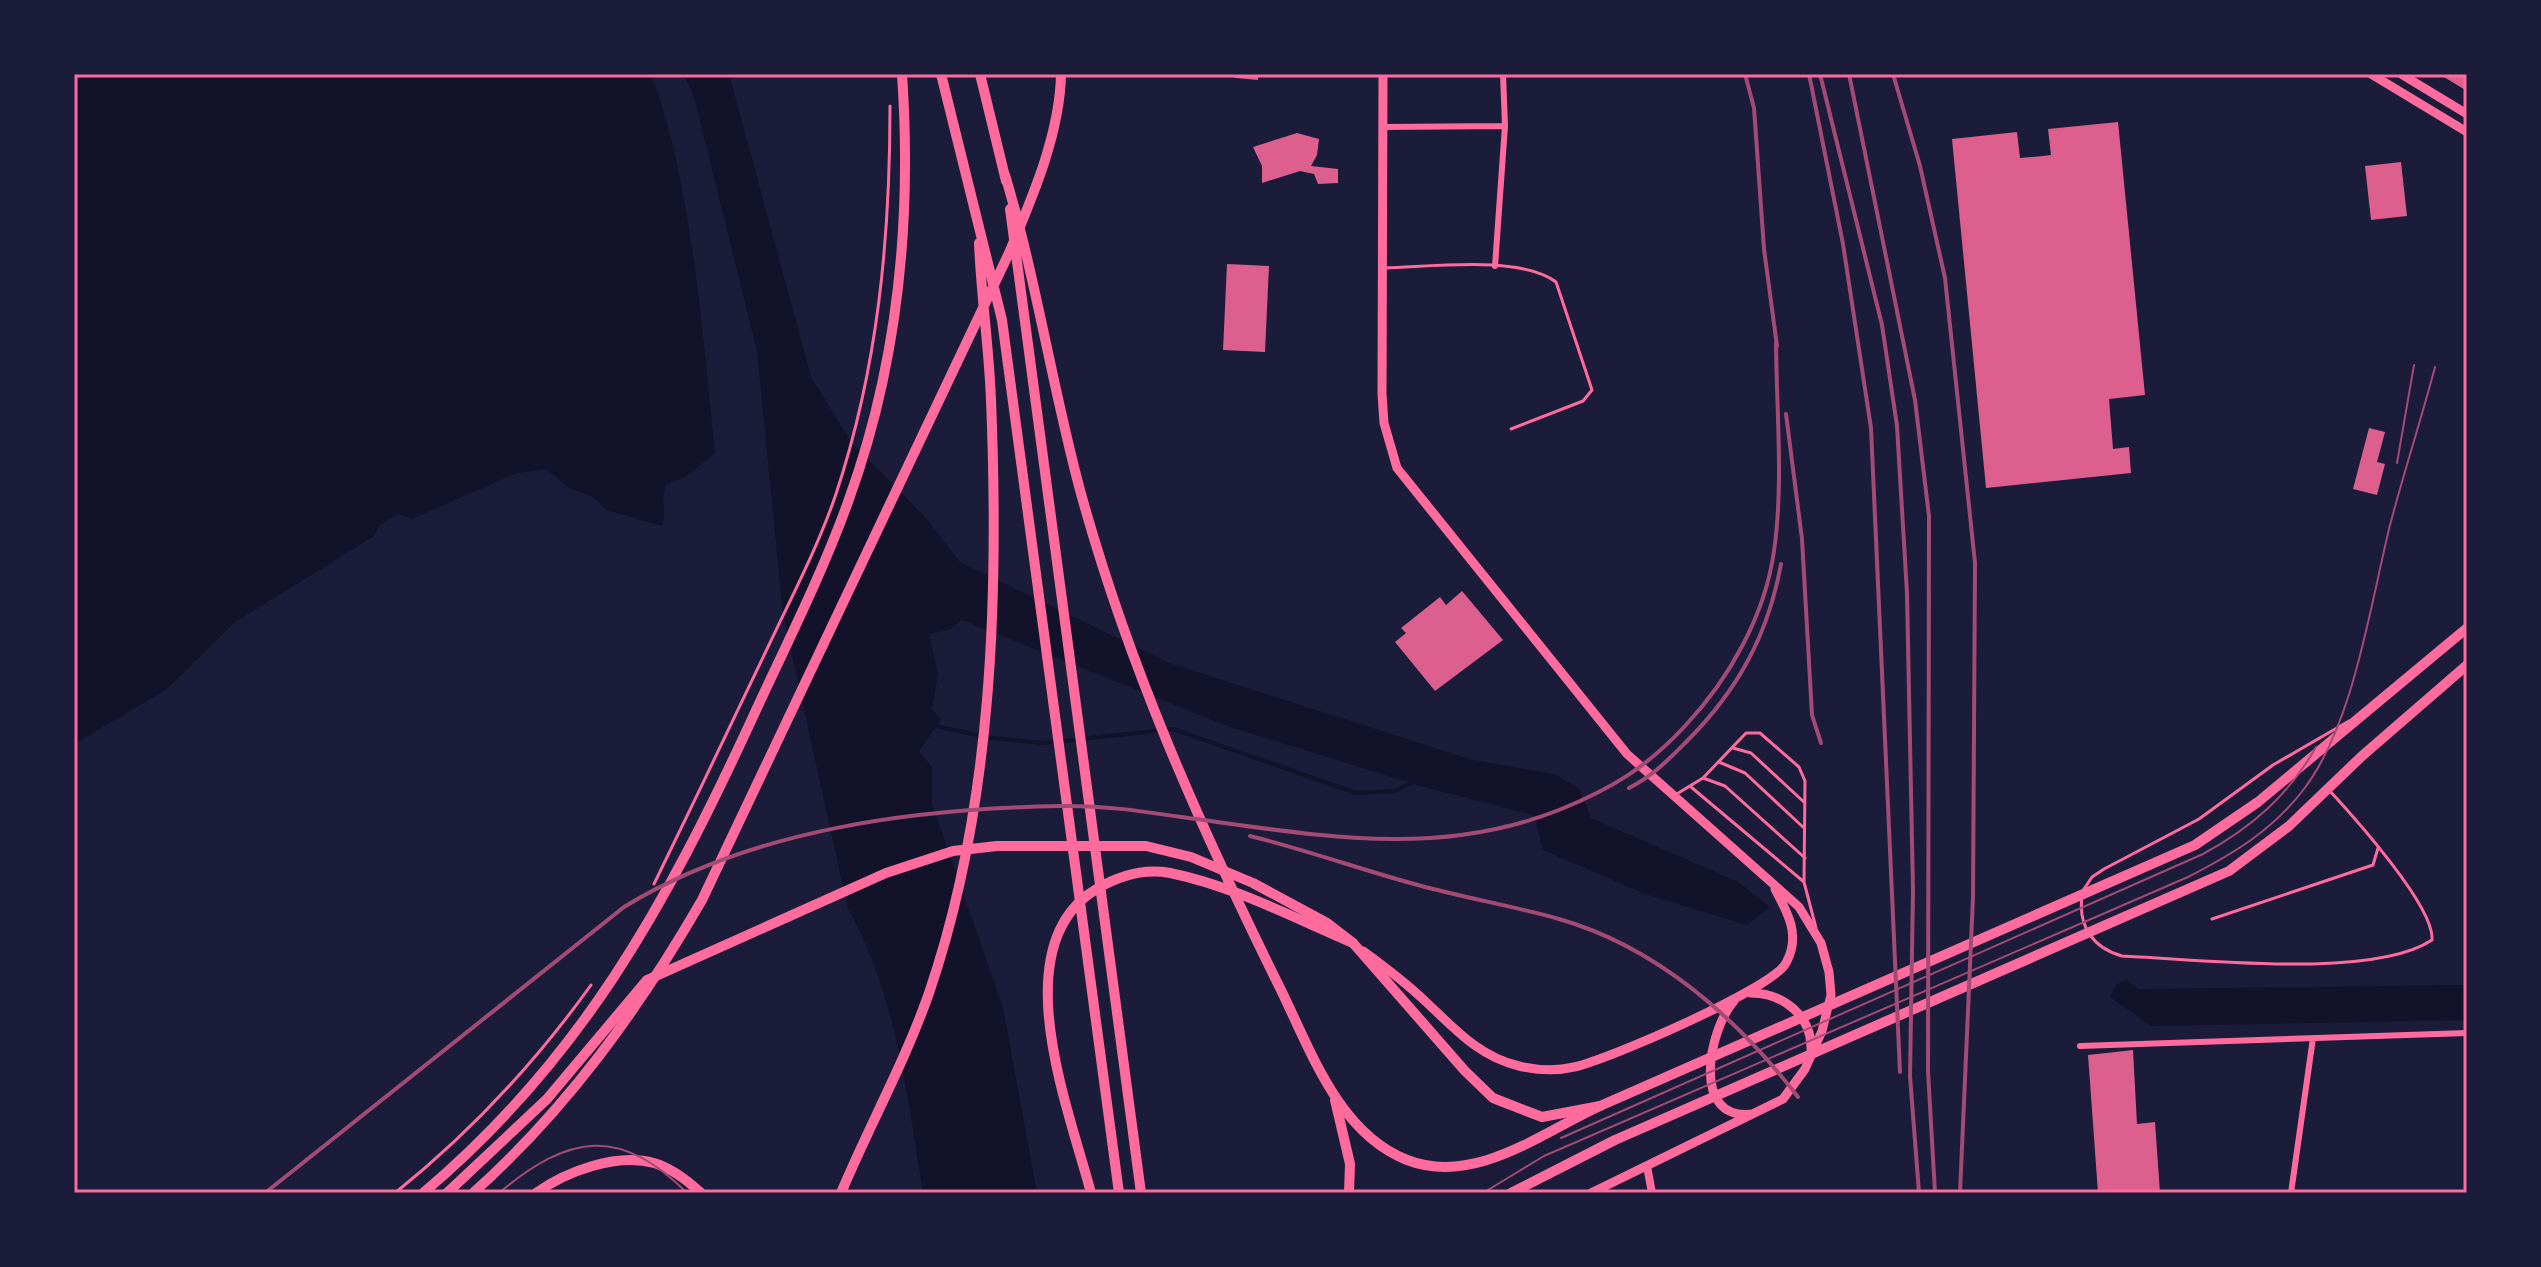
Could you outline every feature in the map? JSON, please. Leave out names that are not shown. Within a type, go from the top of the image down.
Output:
[{"type":"main road","points":[[423,1193],[524,1096],[562,1052],[624,965],[717,795],[826,561],[869,432],[892,330],[908,175],[902,74]]},
{"type":"main road","points":[[941,74],[1002,320],[1119,1193]]},
{"type":"main road","points":[[980,74],[1020,223],[1080,490],[1133,658],[1179,776],[1332,1090],[1345,1135],[1349,1193]]},
{"type":"main road","points":[[473,1193],[547,1121],[582,1080],[643,997],[702,900],[1009,253],[1042,162],[1055,114],[1061,74]]},
{"type":"main road","points":[[1383,74],[1384,423],[1397,468],[1627,754],[1799,907],[1821,943],[1831,995],[1822,1031],[1809,1060],[1783,1099],[1591,1193]]},
{"type":"main road","points":[[2371,74],[2467,132]]},
{"type":"main road","points":[[2401,74],[2467,114]]},
{"type":"main road","points":[[1005,175],[1141,1193]]},
{"type":"main road","points":[[841,1193],[929,994],[964,858],[988,666],[993,556],[993,447],[978,221]]},
{"type":"main road","points":[[1332,1090],[1364,1133],[1390,1152],[1411,1161],[1456,1168],[1494,1159],[1600,1106],[2178,853],[2227,825],[2390,695],[2467,628]]},
{"type":"main road","points":[[1511,1193],[1615,1140],[2194,889],[2256,853],[2467,665]]},
{"type":"main road","points":[[447,1193],[547,1099],[647,980],[837,893],[953,851],[1057,845],[1161,850],[1191,857],[1253,883],[1327,923],[1397,976],[1466,1039],[1497,1059],[1521,1067],[1556,1069],[1586,1064],[1774,978],[1791,953],[1793,925],[1771,883]]},
{"type":"main road","points":[[1091,1193],[1059,1070],[1047,1009],[1046,975],[1052,949],[1065,922],[1088,894],[1112,879],[1131,873],[1168,873],[1279,910],[1353,943],[1493,1098],[1542,1117],[1600,1106]]},
{"type":"main road","points":[[1740,996],[1770,996],[1801,1016],[1810,1032],[1809,1060]]},
{"type":"main road","points":[[1740,996],[1715,1028],[1710,1076],[1716,1094],[1731,1111],[1743,1115],[1761,1112]]},
{"type":"main road","points":[[536,1193],[551,1182],[593,1166],[619,1161],[654,1163],[678,1175],[701,1193]]},
{"type":"street","points":[[1495,266],[1505,126],[1503,74]]},
{"type":"street","points":[[1383,127],[1505,126]]},
{"type":"street","points":[[2080,1046],[2467,1033]]},
{"type":"street","points":[[2291,1193],[2313,1038]]},
{"type":"street","points":[[1647,1166],[1652,1193]]},
{"type":"lane","points":[[1382,268],[1495,266],[1543,272],[1556,282],[1592,390],[1583,401],[1511,429]]},
{"type":"lane","points":[[2328,789],[2377,844],[2433,930],[2432,940],[2416,951],[2353,959],[2246,964],[2131,957],[2105,949],[2083,926],[2081,899],[2092,877],[2199,819],[2273,765],[2390,695]]},
{"type":"lane","points":[[1674,796],[1703,778],[1746,733],[1760,733],[1799,767],[1805,781],[1804,882],[1821,943]]},
{"type":"lane","points":[[1732,748],[1751,753],[1805,803]]},
{"type":"lane","points":[[1719,762],[1745,773],[1804,828]]},
{"type":"lane","points":[[1703,778],[1725,786],[1805,858]]},
{"type":"lane","points":[[1691,787],[1804,882]]},
{"type":"lane","points":[[2212,919],[2373,865],[2378,855],[2377,844]]},
{"type":"path","points":[[651,891],[806,568],[835,496],[858,419],[876,333],[888,243],[890,101]]},
{"type":"path","points":[[395,1193],[436,1160],[495,1103],[594,982]]},
{"type":"shaded area","points":[[74,74],[651,74],[677,164],[686,211],[715,453],[687,476],[666,485],[662,526],[607,510],[591,496],[569,488],[546,469],[517,473],[412,519],[398,514],[379,526],[374,536],[234,623],[167,689],[74,744]]},
{"type":"shaded area","points":[[684,74],[729,74],[811,377],[852,443],[925,517],[960,562],[1169,663],[1469,759],[1557,775],[1579,789],[1591,818],[1738,882],[1770,907],[1747,925],[1645,894],[1543,850],[1534,815],[1424,787],[1227,726],[962,620],[949,630],[929,634],[938,674],[932,709],[941,720],[919,751],[932,767],[932,804],[1003,1008],[1037,1193],[923,1193],[898,1047],[878,976],[848,909],[783,614],[757,351],[695,100]]},
{"type":"shaded area","points":[[2126,980],[2138,989],[2467,985],[2467,1020],[2151,1026],[2110,997],[2116,985]]},
{"type":"building","points":[[1225,74],[1258,74],[1258,80],[1236,78]]},
{"type":"building","points":[[2439,74],[2467,74],[2467,91]]},
{"type":"building","points":[[2118,122],[2145,395],[2109,399],[2113,449],[2129,447],[2131,473],[1986,488],[1952,139],[2017,132],[2020,158],[2043,156],[2051,155],[2048,129]]},
{"type":"building","points":[[1297,133],[1319,139],[1317,155],[1311,166],[1338,169],[1338,183],[1318,184],[1314,174],[1300,171],[1262,183],[1262,166],[1253,147]]},
{"type":"building","points":[[2401,162],[2407,216],[2371,220],[2365,166]]},
{"type":"building","points":[[1227,264],[1269,266],[1265,352],[1223,350]]},
{"type":"building","points":[[2369,428],[2385,432],[2377,462],[2385,464],[2377,495],[2353,489]]},
{"type":"building","points":[[1462,591],[1503,640],[1435,691],[1395,642],[1406,633],[1401,628],[1440,597],[1446,605]]},
{"type":"building","points":[[2133,1050],[2137,1124],[2155,1122],[2160,1193],[2098,1193],[2088,1055]]},
{"type":"waterway","points":[[935,726],[992,738],[1044,743],[1173,729],[1356,793],[1395,791],[1414,782]]},
{"type":"tram line","points":[[2397,463],[2414,365]]},
{"type":"tram line","points":[[1483,1193],[1544,1156],[2188,877],[2266,829],[2304,789],[2336,731],[2358,663],[2390,525],[2435,367]]},
{"type":"tram line","points":[[1561,1138],[2203,854],[2267,809],[2294,780],[2316,747]]},
{"type":"tram line","points":[[499,1193],[548,1159],[571,1150],[594,1146],[616,1148],[639,1156],[663,1171],[687,1193]]},
{"type":"railway","points":[[1745,74],[1754,108],[1764,249],[1777,346]]},
{"type":"railway","points":[[1809,74],[1843,244],[1871,428],[1900,1072]]},
{"type":"railway","points":[[1820,74],[1882,325],[1897,426],[1907,593],[1913,891],[1910,1076],[1919,1193]]},
{"type":"railway","points":[[1849,74],[1915,400],[1929,516],[1928,1071],[1935,1193]]},
{"type":"railway","points":[[1893,74],[1920,166],[1945,278],[1975,563],[1973,897],[1960,1193]]},
{"type":"railway","points":[[265,1193],[624,907],[673,880],[779,842],[834,828],[891,819],[947,812],[1059,806],[1120,809],[1325,835],[1418,839],[1465,835],[1512,825],[1559,810],[1611,785],[1656,754],[1701,708],[1743,645],[1762,599],[1774,551],[1779,498],[1776,337]]},
{"type":"railway","points":[[1786,414],[1802,539],[1812,715],[1821,743]]},
{"type":"railway","points":[[1629,788],[1653,773],[1680,748],[1705,722],[1736,681],[1759,638],[1781,564]]},
{"type":"railway","points":[[1250,836],[1418,885],[1559,919],[1595,931],[1662,967],[1692,989],[1749,1040],[1798,1097]]}]
